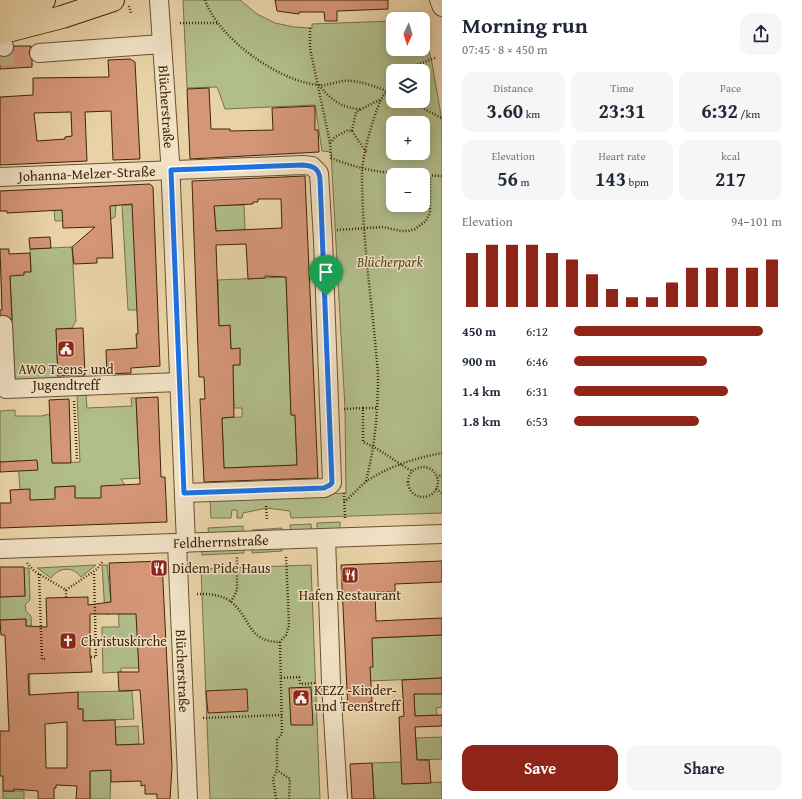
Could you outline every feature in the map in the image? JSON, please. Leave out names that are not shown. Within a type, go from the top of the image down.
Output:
[{"type":"main road","points":[[0,11],[44,0]]},
{"type":"main road","points":[[1,38],[62,17],[121,2]]},
{"type":"street","name":"Blücherstraße","points":[[159,0],[171,170],[184,493],[182,543],[188,799]]},
{"type":"street","points":[[439,0],[442,7]]},
{"type":"street","points":[[39,53],[162,44]]},
{"type":"street","name":"Johanna-Melzer-Straße","points":[[0,177],[303,165],[312,166],[316,169],[319,173],[320,179],[324,240],[332,481],[337,489]]},
{"type":"street","points":[[3,325],[6,389],[179,382]]},
{"type":"street","points":[[184,493],[324,488],[337,489]]},
{"type":"street","name":"Feldherrnstraße","points":[[0,549],[442,534]]},
{"type":"street","points":[[326,538],[331,683],[338,799]]},
{"type":"path","points":[[205,0],[218,23],[236,42],[270,67],[287,76],[319,85],[353,80],[386,91],[381,100],[363,168],[365,228],[377,363],[377,408],[374,446],[366,481]]},
{"type":"path","points":[[121,2],[131,13]]},
{"type":"path","points":[[180,23],[218,23]]},
{"type":"path","points":[[310,28],[310,48],[319,85],[330,143],[331,158],[346,164],[386,171]]},
{"type":"path","points":[[419,64],[435,58]]},
{"type":"path","points":[[319,85],[331,99],[338,104],[353,109],[360,109]]},
{"type":"path","points":[[366,152],[352,131],[356,112],[381,100]]},
{"type":"path","points":[[422,108],[442,118]]},
{"type":"path","points":[[330,143],[348,130],[352,131]]},
{"type":"path","points":[[430,176],[442,176]]},
{"type":"path","points":[[334,230],[383,227],[408,231],[426,221],[430,212]]},
{"type":"path","points":[[74,386],[77,459]]},
{"type":"path","points":[[363,408],[363,442],[374,446],[412,471]]},
{"type":"path","points":[[355,409],[377,408]]},
{"type":"path","points":[[344,502],[366,481],[418,458],[442,453]]},
{"type":"path","points":[[420,467],[429,468],[436,474],[437,478],[436,489],[429,496],[417,495],[411,492],[409,476],[412,471],[420,467]]},
{"type":"path","points":[[437,478],[442,474]]},
{"type":"path","points":[[337,489],[344,502],[345,518]]},
{"type":"path","points":[[436,489],[442,493]]},
{"type":"path","points":[[276,799],[273,780],[277,770],[277,740],[282,734],[280,642],[286,635],[289,626],[286,555]]},
{"type":"path","points":[[230,602],[237,590],[237,556]]},
{"type":"path","points":[[66,590],[94,572],[104,558]]},
{"type":"path","points":[[26,561],[34,571],[66,590]]},
{"type":"path","points":[[91,657],[96,657],[94,572]]},
{"type":"path","points":[[39,574],[42,659],[46,659]]},
{"type":"path","points":[[66,590],[66,598]]},
{"type":"path","points":[[197,594],[216,595],[230,602],[250,628],[261,638],[266,641],[280,642]]},
{"type":"path","points":[[281,678],[299,677],[300,684],[331,683]]},
{"type":"path","points":[[203,718],[282,715]]},
{"type":"path","points":[[277,770],[290,779],[289,799]]},
{"type":"green space","name":"Blücherpark","points":[[183,0],[240,0],[257,14],[275,23],[294,27],[312,28],[312,24],[386,21],[386,56],[430,56],[430,55],[442,121],[442,513],[291,518],[290,511],[267,508],[243,513],[242,518],[237,518],[237,510],[232,510],[231,518],[211,518],[210,499],[346,493],[345,409],[331,152],[322,151],[315,105],[225,109],[216,87],[187,88]]},
{"type":"green space","points":[[214,201],[230,205],[244,205],[245,230],[216,231]]},
{"type":"green space","points":[[116,205],[115,217],[111,219],[55,221],[54,208]]},
{"type":"green space","points":[[122,205],[135,205],[137,310],[128,310]]},
{"type":"green space","points":[[72,247],[76,321],[72,328],[56,329],[58,380],[16,380],[10,273],[31,271],[30,249]]},
{"type":"green space","points":[[286,277],[291,415],[295,415],[297,465],[224,468],[222,418],[242,417],[242,408],[234,408],[233,365],[240,364],[240,349],[231,349],[230,326],[219,326],[218,280]]},
{"type":"green space","points":[[77,394],[86,394],[87,408],[132,406],[131,398],[136,398],[140,478],[121,479],[125,485],[104,498],[74,502],[75,486],[55,487],[55,496],[59,500],[36,500],[30,503],[20,490],[18,461],[0,462],[0,411],[15,410],[15,416],[41,416],[50,414],[52,463],[80,462]]},
{"type":"green space","points":[[340,522],[340,532],[317,533],[317,523]]},
{"type":"green space","points":[[311,524],[312,533],[291,534],[290,525]]},
{"type":"green space","points":[[243,526],[243,536],[209,537],[208,528]]},
{"type":"green space","points":[[282,528],[282,536],[252,538],[252,530]]},
{"type":"green space","points":[[282,544],[282,551],[252,553],[252,546]]},
{"type":"green space","points":[[244,548],[244,553],[202,555],[202,550]]},
{"type":"green space","points":[[96,565],[81,577],[78,573],[66,569],[54,574],[51,578],[37,568]]},
{"type":"green space","points":[[102,565],[107,565],[111,602],[108,603],[109,614],[105,614]]},
{"type":"green space","points":[[311,565],[320,799],[210,799],[201,569]]},
{"type":"green space","points":[[24,568],[29,568],[30,600],[25,605],[26,611],[31,616],[32,637],[29,640],[30,695],[26,619],[0,620],[0,597],[25,596]]},
{"type":"green space","points":[[118,598],[136,598],[139,668],[121,668],[121,672],[103,673],[102,627],[119,627]]},
{"type":"green space","points":[[442,635],[442,678],[370,681],[368,640],[373,638]]},
{"type":"green space","points":[[132,691],[134,719],[83,721],[83,709],[78,709],[78,692]]},
{"type":"green space","points":[[442,693],[442,707],[436,708],[437,715],[415,716],[414,694]]},
{"type":"green space","points":[[138,726],[139,744],[116,745],[115,727]]},
{"type":"green space","points":[[442,737],[442,759],[417,760],[416,738]]},
{"type":"green space","points":[[401,762],[402,784],[442,782],[442,799],[376,799],[376,797],[374,797],[372,763]]},
{"type":"green space","points":[[111,770],[110,799],[90,799],[90,771]]},
{"type":"green space","points":[[3,791],[24,791],[24,799],[3,799]]},
{"type":"building","points":[[275,0],[388,0],[388,9],[337,11],[337,21],[325,21],[324,12],[299,12],[299,14],[277,11]]},
{"type":"building","points":[[14,46],[31,46],[29,53],[32,60],[32,67],[0,69],[0,56],[8,57],[12,53]]},
{"type":"building","points":[[130,59],[135,62],[140,159],[113,160],[111,111],[85,112],[87,161],[0,165],[0,97],[33,95],[33,78],[109,77],[108,60]],"holes":[[[71,112],[72,136],[65,137],[65,139],[37,141],[34,113]]]},
{"type":"building","points":[[209,88],[211,129],[230,129],[230,131],[273,130],[272,108],[315,106],[315,130],[318,130],[319,152],[190,159],[187,89]]},
{"type":"building","points":[[305,176],[318,478],[204,482],[200,399],[205,399],[204,377],[199,377],[192,181]],"holes":[[[258,199],[281,199],[282,228],[216,231],[214,206],[253,204],[253,202],[258,202]],[[246,244],[248,279],[265,278],[265,276],[286,277],[291,415],[295,415],[297,465],[224,468],[222,418],[234,417],[233,365],[240,365],[240,348],[231,349],[230,325],[219,326],[216,245]]]},
{"type":"building","points":[[150,184],[153,187],[160,366],[131,368],[131,373],[107,374],[106,350],[137,348],[136,334],[138,334],[132,204],[110,206],[113,258],[97,258],[97,263],[74,264],[72,247],[95,227],[63,228],[62,210],[7,213],[7,211],[0,211],[0,191]]},
{"type":"building","points":[[50,237],[51,248],[30,249],[29,238]]},
{"type":"building","points":[[0,249],[9,249],[9,254],[30,253],[31,272],[24,272],[24,275],[10,276],[12,320],[7,316],[0,315],[0,310],[2,310]]},
{"type":"building","points":[[83,328],[85,375],[58,376],[56,329]]},
{"type":"building","points":[[158,397],[161,477],[165,477],[167,522],[0,528],[0,503],[11,503],[10,490],[30,489],[30,500],[55,499],[55,487],[75,486],[75,498],[101,498],[101,486],[140,484],[136,398]]},
{"type":"building","points":[[69,399],[71,463],[52,463],[49,400]]},
{"type":"building","points":[[37,460],[38,470],[0,472],[0,462]]},
{"type":"building","points":[[162,561],[172,767],[170,799],[157,799],[157,794],[145,794],[145,785],[141,786],[141,781],[111,782],[111,770],[90,771],[90,799],[76,799],[77,786],[56,785],[56,788],[54,788],[54,799],[38,799],[38,791],[14,789],[14,791],[3,791],[3,776],[0,776],[0,731],[9,731],[5,635],[1,635],[0,620],[26,619],[26,626],[47,627],[46,598],[88,597],[88,605],[111,602],[109,563]],"holes":[[[90,614],[136,614],[139,672],[118,672],[119,691],[140,690],[144,744],[116,745],[115,720],[83,721],[83,709],[78,709],[78,692],[29,695],[28,674],[92,672],[90,655]],[[67,722],[67,768],[46,768],[45,724]]]},
{"type":"building","points":[[442,561],[442,582],[395,584],[395,592],[375,592],[376,621],[442,618],[442,635],[372,638],[373,667],[370,667],[372,702],[369,702],[369,710],[348,711],[341,565]]},
{"type":"building","points":[[0,567],[24,567],[25,596],[0,597]]},
{"type":"building","points":[[442,678],[442,694],[414,694],[415,716],[442,715],[442,726],[415,727],[417,760],[429,760],[431,783],[402,784],[399,717],[404,716],[402,680]]},
{"type":"building","points":[[311,687],[313,725],[291,725],[289,688]]},
{"type":"building","points":[[247,689],[248,711],[208,713],[206,691]]},
{"type":"building","points":[[372,763],[374,799],[352,799],[350,764]]},
{"type":"tunnel","points":[[4,47],[5,68]]},
{"type":"place","name":"AWO Teens- und Jugendtreff","points":[[66,349]]},
{"type":"place","name":"Didem Pide Haus","points":[[159,568]]},
{"type":"place","name":"Hafen Restaurant","points":[[350,575]]},
{"type":"place","name":"Christuskirche","points":[[68,641]]},
{"type":"place","name":"KEZZ -Kinder- und Teenstreff","points":[[301,698]]},
{"type":"route","points":[[303,165],[312,166],[316,169],[319,173],[320,179],[326,296],[332,483],[328,487],[324,488],[184,493],[171,170],[303,165]]}]
